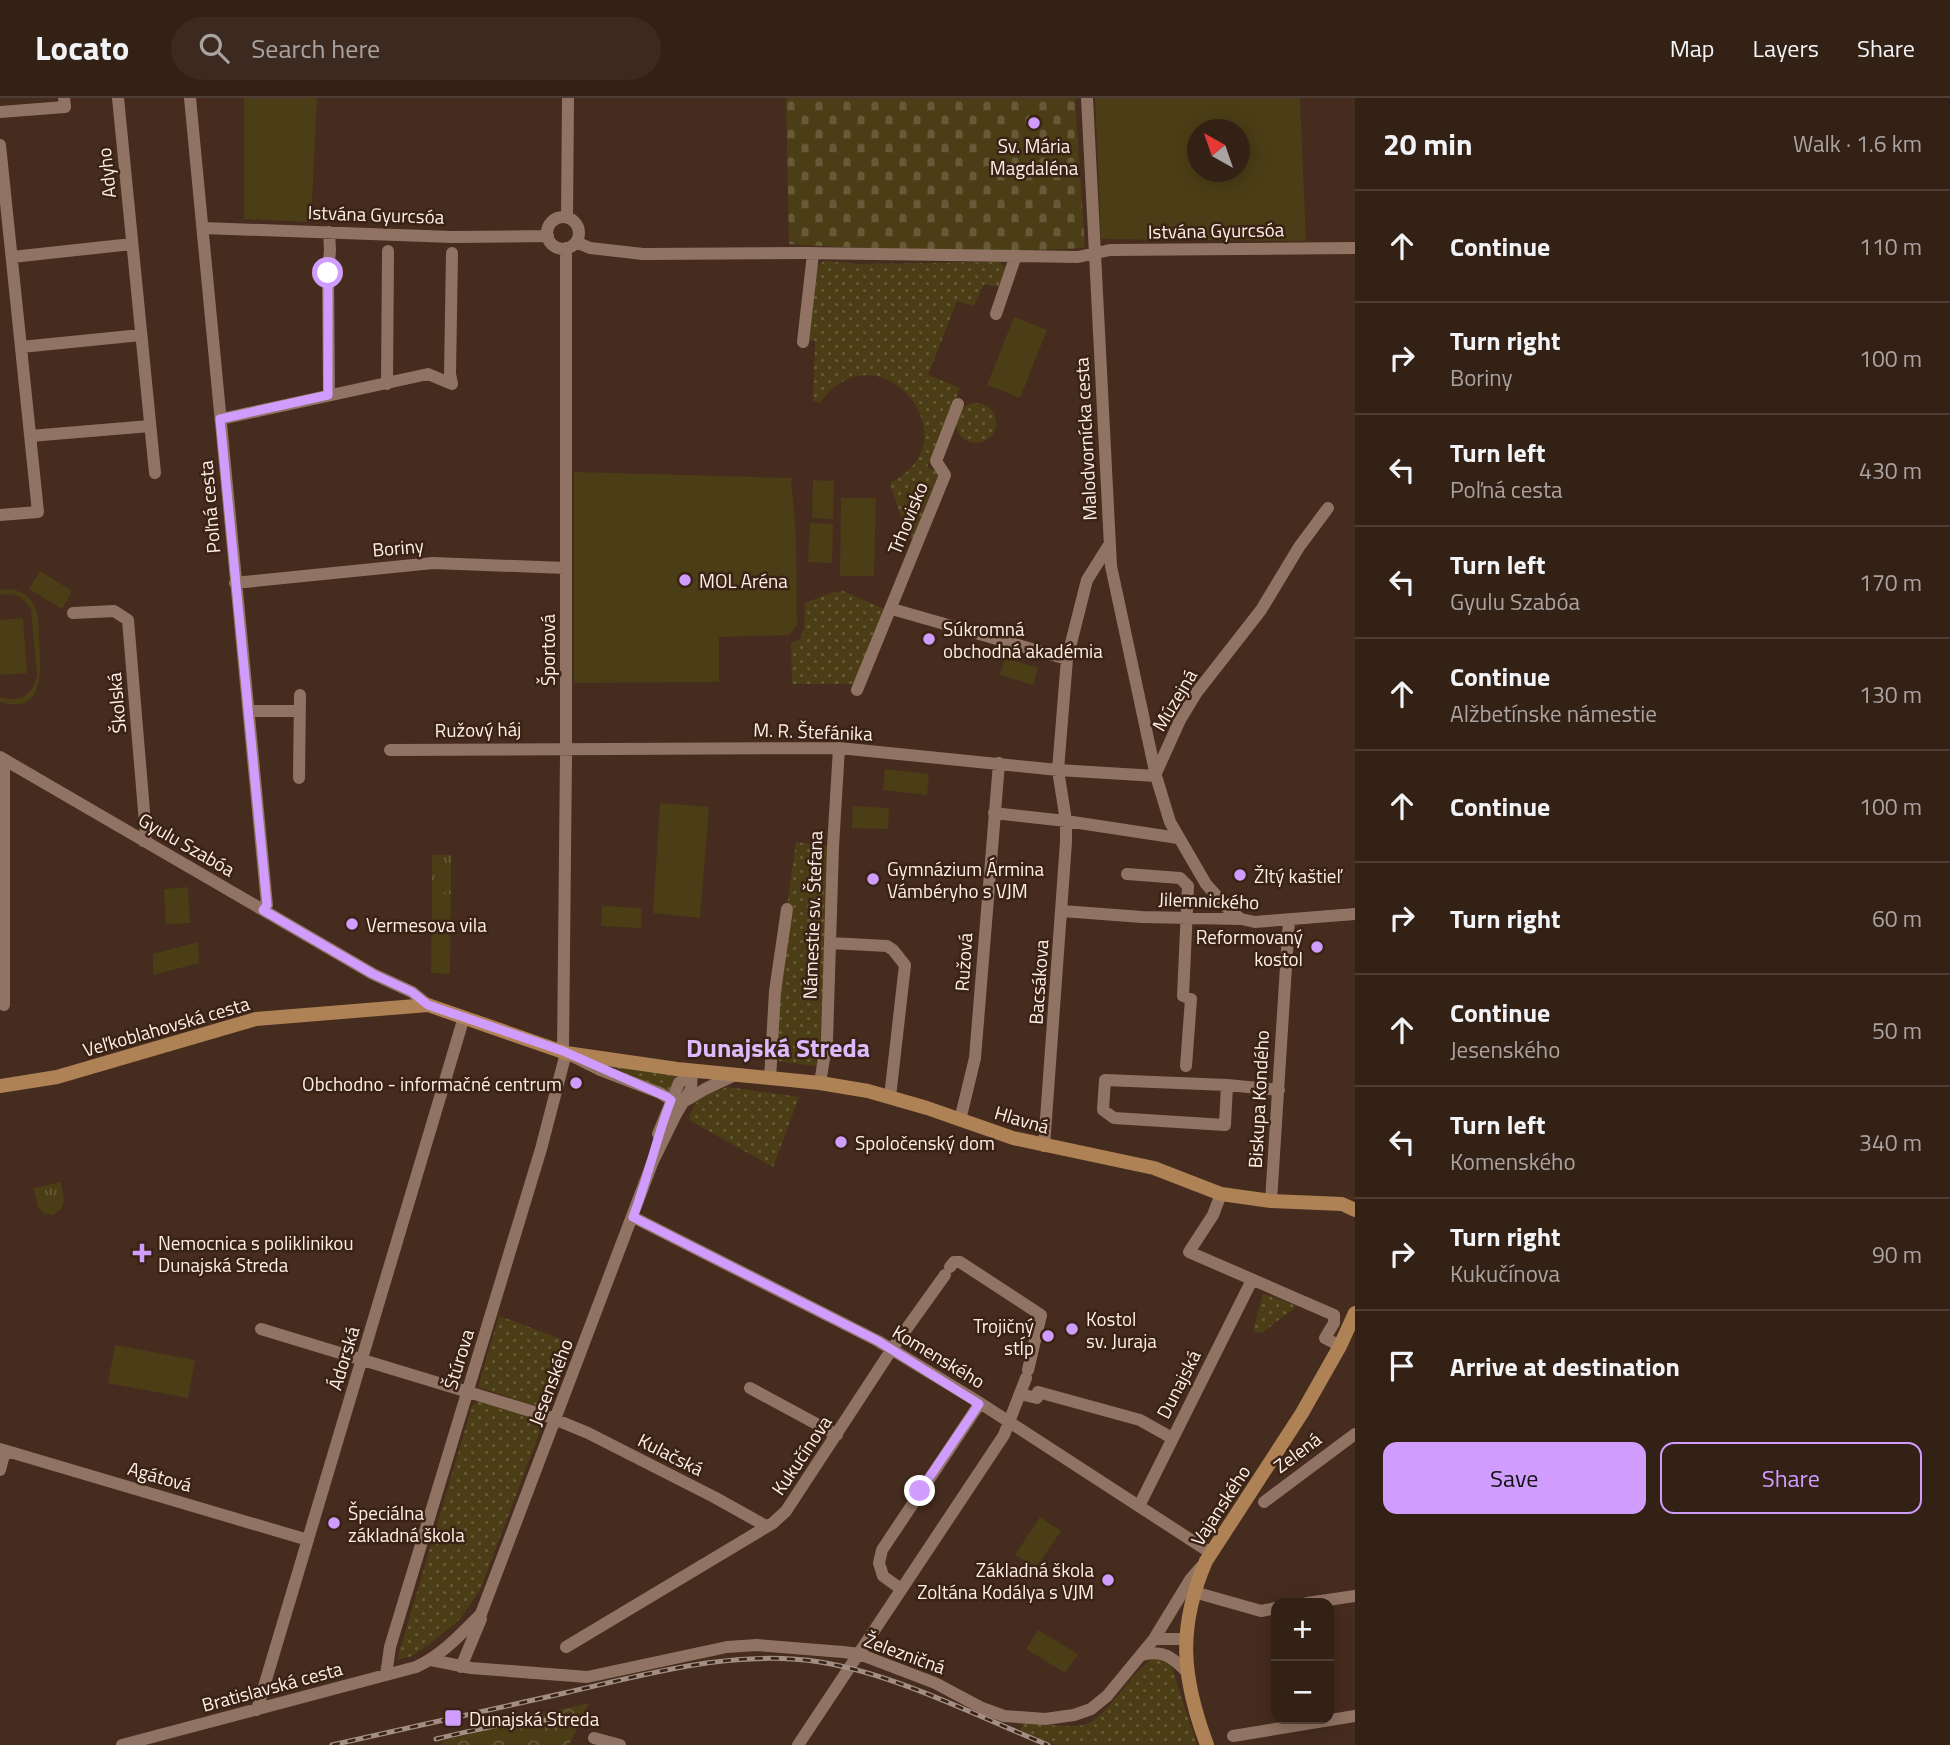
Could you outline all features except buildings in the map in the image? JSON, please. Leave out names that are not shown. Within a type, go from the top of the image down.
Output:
[{"type":"main road","name":"Hlavná","points":[[428,1005],[564,1052],[692,1071],[820,1083],[890,1097],[1044,1146],[1154,1168],[1221,1194],[1271,1201],[1351,1204]]},
{"type":"main road","name":"Veľkoblahovská cesta","points":[[0,1086],[57,1077],[256,1020],[428,1005]]},
{"type":"main road","name":"Vajanského","points":[[1205,1741],[1186,1671],[1185,1639],[1195,1592],[1209,1557],[1290,1433],[1340,1346],[1355,1313]]},
{"type":"street","points":[[0,112],[19,104],[65,107],[64,98]]},
{"type":"street","name":"Adyho","points":[[118,98],[155,473]]},
{"type":"street","name":"Poľná cesta","points":[[190,98],[267,905],[263,910]]},
{"type":"street","points":[[567,218],[568,98]]},
{"type":"street","name":"Malodvornícka cesta","points":[[1087,98],[1109,545],[1114,581],[1156,775]]},
{"type":"street","points":[[0,145],[8,255],[21,347],[38,512],[0,516]]},
{"type":"street","points":[[567,218],[576,223],[578,228],[571,245],[555,246],[548,236],[548,228],[552,221],[567,218]]},
{"type":"street","name":"Istvána Gyurcsóa","points":[[203,228],[452,237],[548,236]]},
{"type":"street","points":[[328,395],[329,232]]},
{"type":"street","points":[[8,255],[132,244]]},
{"type":"street","name":"Istvána Gyurcsóa","points":[[571,245],[643,254],[1015,258],[1078,257],[1110,250],[1355,248]]},
{"type":"street","name":"Športová","points":[[564,1052],[568,268],[571,245]]},
{"type":"street","points":[[568,268],[574,256],[590,248]]},
{"type":"street","points":[[387,384],[388,251]]},
{"type":"street","points":[[220,419],[428,374],[452,384],[452,253]]},
{"type":"street","points":[[803,342],[813,254]]},
{"type":"street","points":[[1078,257],[1096,279]]},
{"type":"street","points":[[996,314],[1015,258]]},
{"type":"street","points":[[21,347],[141,335]]},
{"type":"street","name":"Trhovisko","points":[[857,690],[944,475],[936,461],[958,404]]},
{"type":"street","points":[[30,436],[150,426]]},
{"type":"street","name":"Múzejná","points":[[1156,775],[1180,720],[1197,692],[1261,610],[1298,547],[1328,508]]},
{"type":"street","points":[[1109,545],[1087,580],[1077,612],[1067,659],[1058,770],[1156,775],[1170,822],[1178,838],[1206,884],[1230,912],[1241,919]]},
{"type":"street","name":"Boriny","points":[[235,583],[433,563],[566,568]]},
{"type":"street","points":[[1092,572],[1105,575],[1114,581]]},
{"type":"street","points":[[892,609],[1067,659]]},
{"type":"street","name":"Školská","points":[[73,614],[114,611],[128,620],[146,835],[144,841]]},
{"type":"street","points":[[299,778],[300,695]]},
{"type":"street","points":[[249,711],[300,711]]},
{"type":"street","name":"M. R. Štefánika","points":[[566,748],[839,748],[1058,770]]},
{"type":"street","name":"Ružový háj","points":[[390,750],[566,748]]},
{"type":"street","name":"Námestie sv. Štefana","points":[[820,1083],[827,1040],[839,748]]},
{"type":"street","points":[[4,760],[4,1005]]},
{"type":"street","name":"Gyulu Szabóa","points":[[4,760],[263,910],[412,992],[428,1005]]},
{"type":"street","name":"Ružová","points":[[960,1120],[975,1058],[999,763]]},
{"type":"street","name":"Bacsákova","points":[[1044,1146],[1066,821],[1058,770]]},
{"type":"street","points":[[994,813],[1178,838]]},
{"type":"street","points":[[1127,874],[1184,880],[1188,889],[1183,996],[1191,999],[1186,1066]]},
{"type":"street","name":"Námestie sv. Štefana","points":[[770,1079],[775,991],[787,909]]},
{"type":"street","name":"Jilemnického","points":[[1062,911],[1241,919],[1255,922],[1355,914]]},
{"type":"street","name":"Biskupa Kondého","points":[[1271,1201],[1289,920]]},
{"type":"street","points":[[831,943],[887,946],[902,961],[905,975],[890,1097]]},
{"type":"street","points":[[386,1007],[393,998],[394,989],[391,982]]},
{"type":"street","name":"Ádorská","points":[[257,1710],[464,1017]]},
{"type":"street","points":[[564,1052],[600,1070],[677,1101],[735,1075]]},
{"type":"street","name":"Štúrova","points":[[386,1675],[390,1647],[541,1149],[564,1052]]},
{"type":"street","name":"Jesenského","points":[[431,1660],[481,1614],[633,1217],[653,1161],[654,1146],[677,1101],[692,1086],[692,1071]]},
{"type":"street","points":[[1227,1085],[1225,1125],[1114,1118],[1104,1110],[1105,1080],[1227,1085],[1279,1090]]},
{"type":"street","points":[[1221,1194],[1213,1215],[1189,1252],[1334,1315],[1334,1323],[1325,1338],[1340,1346]]},
{"type":"street","name":"Komenského","points":[[633,1217],[892,1349],[1139,1506],[1209,1557]]},
{"type":"street","name":"Kukučínova","points":[[566,1647],[766,1526],[786,1511],[892,1349],[952,1268],[1041,1315],[1020,1394]]},
{"type":"street","name":"Dunajská","points":[[1139,1506],[1252,1280]]},
{"type":"street","name":"Kulačská","points":[[261,1329],[557,1420],[691,1485],[766,1526]]},
{"type":"street","points":[[750,1388],[837,1435]]},
{"type":"street","points":[[798,1745],[1004,1435],[1020,1394],[1037,1398],[1038,1392],[1140,1420],[1172,1438]]},
{"type":"street","points":[[901,1589],[883,1576],[879,1563],[881,1550],[979,1404]]},
{"type":"street","name":"Zelená","points":[[1264,1503],[1355,1434]]},
{"type":"street","points":[[0,1470],[3,1450]]},
{"type":"street","name":"Agátová","points":[[3,1450],[308,1540]]},
{"type":"street","name":"Železničná","points":[[431,1660],[461,1667],[587,1677],[663,1659],[757,1645],[859,1654],[935,1683],[982,1708],[1004,1716],[1045,1719],[1074,1715],[1091,1709],[1107,1696],[1154,1639],[1190,1580],[1209,1557]]},
{"type":"street","points":[[1195,1592],[1261,1611],[1271,1609]]},
{"type":"street","points":[[1334,1598],[1355,1595]]},
{"type":"street","points":[[461,1667],[481,1614]]},
{"type":"street","points":[[1154,1639],[1185,1639]]},
{"type":"street","points":[[1142,1655],[1165,1653],[1186,1671]]},
{"type":"street","name":"Bratislavská cesta","points":[[122,1745],[386,1675],[431,1660]]},
{"type":"street","points":[[1233,1736],[1355,1716]]},
{"type":"street","points":[[594,1738],[621,1745]]},
{"type":"green space","points":[[244,98],[317,98],[311,222],[244,219]]},
{"type":"green space","points":[[786,98],[1075,98],[1085,248],[937,250],[789,244]]},
{"type":"green space","points":[[1095,98],[1300,98],[1306,241],[1101,239]]},
{"type":"green space","points":[[824,261],[858,264],[1000,262],[1006,269],[999,287],[984,284],[974,306],[957,301],[928,375],[960,388],[927,467],[936,471],[938,476],[933,489],[912,481],[903,503],[923,512],[913,540],[907,536],[890,483],[914,464],[924,441],[921,417],[909,396],[891,381],[868,375],[843,381],[820,403],[813,401],[815,341],[807,340],[818,265]]},
{"type":"green space","points":[[1014,317],[1047,330],[1020,398],[987,385]]},
{"type":"green space","points":[[976,403],[984,404],[990,409],[995,415],[995,431],[990,437],[984,442],[976,443],[968,442],[962,437],[957,431],[956,423],[957,415],[962,409],[968,404]]},
{"type":"green space","name":"MOL Aréna","points":[[574,472],[791,478],[796,535],[797,625],[790,635],[719,637],[719,682],[574,683]]},
{"type":"green space","points":[[813,480],[834,481],[833,519],[812,518]]},
{"type":"green space","points":[[912,481],[932,490],[923,511],[903,503]]},
{"type":"green space","points":[[841,498],[876,498],[874,576],[840,576]]},
{"type":"green space","points":[[810,523],[833,524],[832,563],[808,562]]},
{"type":"green space","points":[[40,571],[72,591],[62,609],[29,589]]},
{"type":"green space","points":[[0,590],[21,592],[31,600],[37,612],[40,663],[38,687],[33,696],[26,702],[15,705],[0,702],[0,697],[13,699],[24,696],[33,688],[37,675],[31,610],[19,597],[0,595]]},
{"type":"green space","points":[[843,591],[884,609],[857,678],[853,684],[792,684],[791,643],[799,640],[804,630],[805,603]]},
{"type":"green space","points":[[23,618],[27,673],[0,675],[0,620]]},
{"type":"green space","points":[[1005,658],[1038,668],[1033,685],[1000,675]]},
{"type":"green space","points":[[885,769],[929,774],[927,795],[883,790]]},
{"type":"green space","points":[[660,803],[709,807],[700,918],[653,913]]},
{"type":"green space","points":[[853,806],[889,808],[888,829],[852,828]]},
{"type":"green space","points":[[796,842],[833,847],[823,1067],[771,1060],[775,991]]},
{"type":"green space","points":[[432,855],[451,855],[451,894],[432,894]]},
{"type":"green space","points":[[188,887],[190,923],[166,924],[164,889]]},
{"type":"green space","points":[[432,894],[451,894],[450,974],[431,973]]},
{"type":"green space","points":[[602,906],[642,908],[641,928],[601,926]]},
{"type":"green space","points":[[198,942],[199,963],[153,975],[153,954]]},
{"type":"green space","points":[[616,1063],[677,1075],[669,1092],[613,1072]]},
{"type":"green space","points":[[728,1087],[799,1097],[773,1167],[689,1120],[698,1101],[707,1094]]},
{"type":"green space","points":[[61,1182],[64,1200],[62,1208],[53,1215],[44,1213],[38,1207],[34,1188]]},
{"type":"green space","points":[[1263,1293],[1297,1306],[1262,1333],[1253,1331]]},
{"type":"green space","points":[[499,1316],[574,1344],[548,1410],[478,1387]]},
{"type":"green space","points":[[115,1345],[195,1360],[188,1398],[108,1383]]},
{"type":"green space","points":[[479,1401],[544,1421],[480,1590],[460,1619],[412,1656],[397,1660],[472,1406]]},
{"type":"green space","points":[[1040,1517],[1061,1531],[1036,1568],[1015,1555]]},
{"type":"green space","points":[[1038,1630],[1078,1654],[1065,1673],[1026,1649]]},
{"type":"green space","points":[[1154,1658],[1171,1664],[1197,1745],[1056,1745],[1020,1731],[1023,1723],[1077,1726],[1092,1721],[1110,1705],[1136,1673]]},
{"type":"green space","points":[[589,1703],[569,1745],[441,1745],[443,1741]]},
{"type":"railway","points":[[332,1745],[662,1671],[757,1659],[820,1662],[877,1676],[936,1697],[1048,1745]]},
{"type":"railway","points":[[436,1739],[520,1722],[571,1720]]},
{"type":"place","name":"Sv. Mária Magdaléna","points":[[1034,123]]},
{"type":"place","name":"MOL Aréna","points":[[685,580]]},
{"type":"place","name":"Súkromná obchodná akadémia","points":[[929,639]]},
{"type":"place","name":"Žltý kaštieľ","points":[[1240,875]]},
{"type":"place","name":"Gymnázium Ármina Vámbéryho s VJM","points":[[873,879]]},
{"type":"place","name":"Vermesova vila","points":[[352,924]]},
{"type":"place","name":"Reformovaný kostol","points":[[1317,947]]},
{"type":"place","name":"Obchodno - informačné centrum","points":[[576,1083]]},
{"type":"place","name":"Spoločenský dom","points":[[841,1142]]},
{"type":"place","name":"Nemocnica s poliklinikou Dunajská Streda","points":[[142,1253]]},
{"type":"place","name":"Kostol sv. Juraja","points":[[1072,1329]]},
{"type":"place","name":"Trojičný stĺp","points":[[1048,1336]]},
{"type":"place","name":"Špeciálna základná škola","points":[[334,1523]]},
{"type":"place","name":"Základná škola Zoltána Kodálya s VJM","points":[[1108,1580]]},
{"type":"place","name":"Dunajská Streda","points":[[453,1718]]},
{"type":"district","name":"Dunajská Streda","points":[[778,1047]]},
{"type":"route","points":[[328,273],[328,395],[220,419],[267,905],[263,910],[373,974],[412,992],[428,1005],[563,1051],[671,1100],[659,1130],[653,1161],[633,1217],[878,1341],[979,1404],[920,1491]]}]
